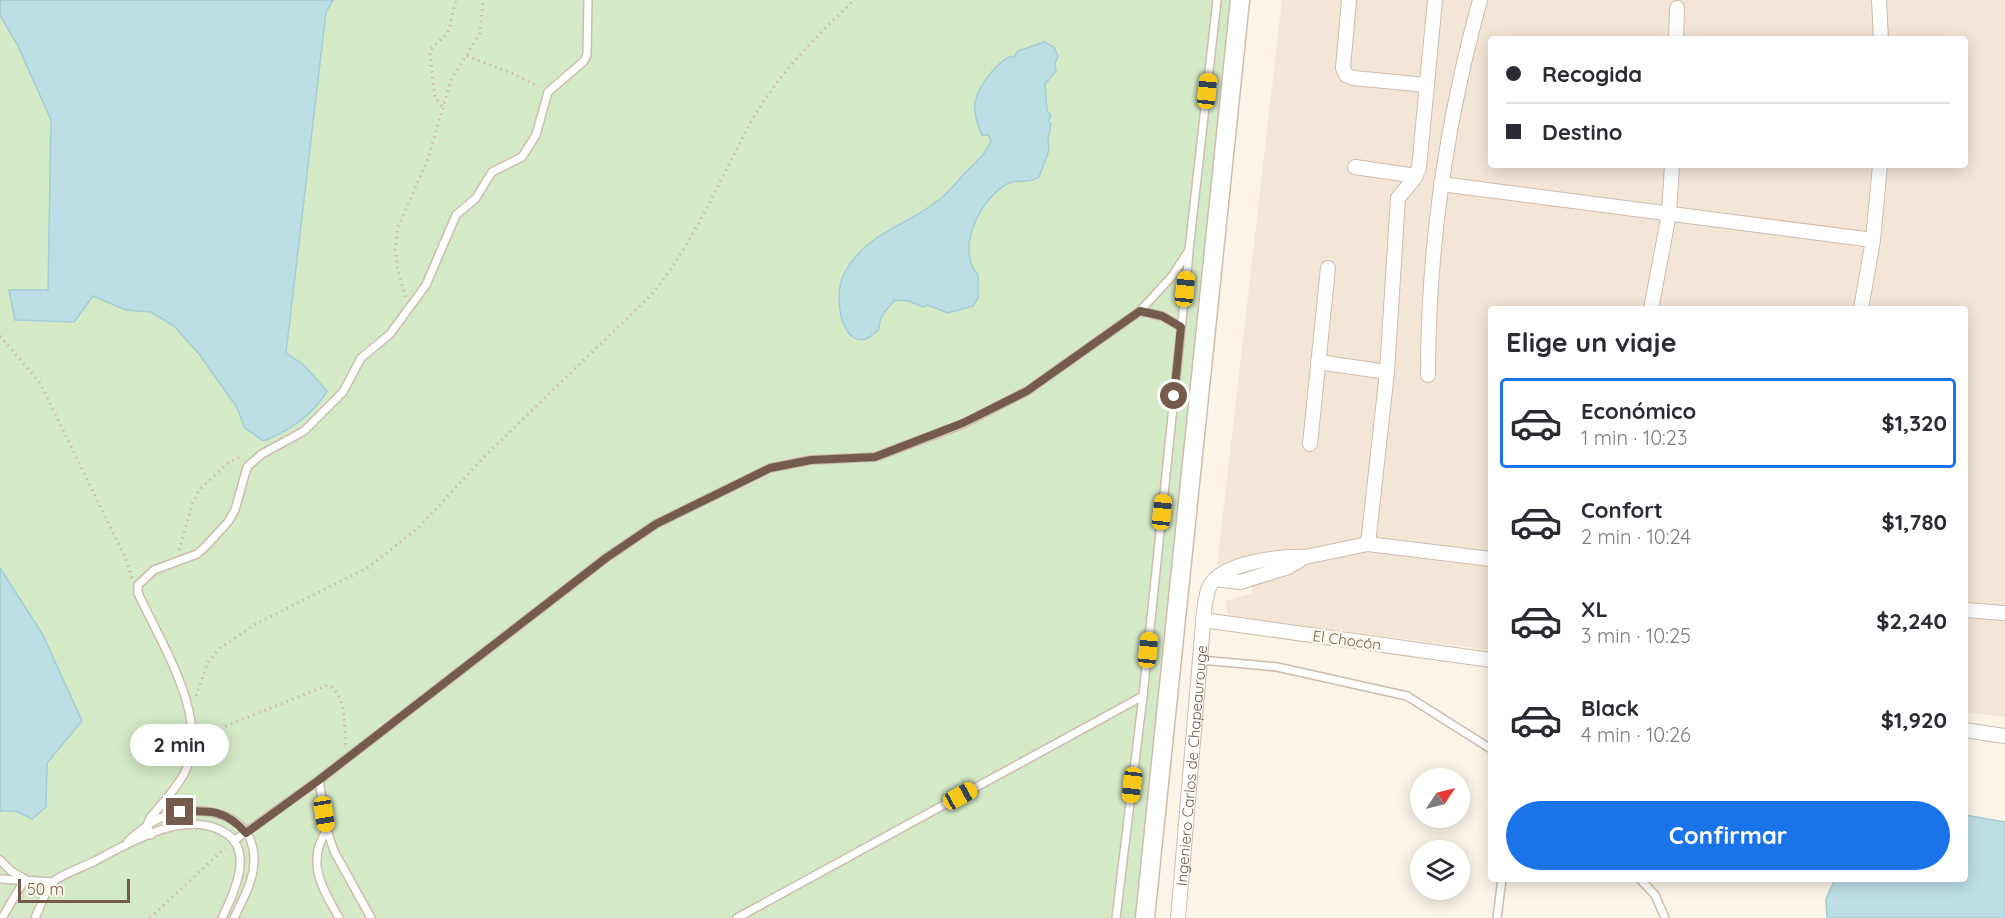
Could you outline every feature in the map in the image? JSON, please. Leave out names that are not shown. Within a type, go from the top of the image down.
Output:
[{"type":"street","points":[[1145,918],[1240,0]]},
{"type":"street","points":[[1350,0],[1343,68],[1346,75],[1427,85]]},
{"type":"street","points":[[1435,0],[1419,168],[1416,176],[1398,198],[1386,372],[1368,544],[1488,559]]},
{"type":"street","points":[[1428,375],[1433,240],[1463,62],[1480,0]]},
{"type":"street","points":[[1879,0],[1881,36]]},
{"type":"street","points":[[1676,36],[1677,8]]},
{"type":"street","points":[[1355,167],[1416,176]]},
{"type":"street","points":[[1652,306],[1669,214],[1672,168]]},
{"type":"street","points":[[1862,306],[1873,240],[1880,168]]},
{"type":"street","points":[[1441,184],[1873,240]]},
{"type":"street","points":[[1310,444],[1328,268]]},
{"type":"street","points":[[1318,362],[1386,372]]},
{"type":"street","name":"Ingeniero Carlos de Chapeaurouge","points":[[1178,918],[1204,616],[1209,586],[1215,579],[1238,567],[1285,556],[1305,557],[1368,544]]},
{"type":"street","points":[[1968,610],[2005,613]]},
{"type":"street","name":"El Chocón","points":[[1204,616],[1488,660]]},
{"type":"street","points":[[1968,730],[2005,736]]},
{"type":"lane","points":[[147,825],[183,776],[189,763],[193,739],[191,716],[138,593],[138,585],[146,575],[197,554],[228,522],[235,510],[247,468],[262,454],[304,431],[332,405],[343,392],[361,358],[390,334],[411,307],[426,285],[456,215],[476,198],[492,172],[522,156],[531,146],[548,92],[579,67],[587,55],[588,0]]},
{"type":"lane","points":[[1116,918],[1143,696],[1217,0]]},
{"type":"lane","points":[[235,840],[319,780],[606,558],[656,524],[770,468],[811,460],[875,457],[963,423],[1027,391],[1140,311],[1173,275],[1189,250]]},
{"type":"lane","points":[[1140,311],[1162,316],[1181,327]]},
{"type":"lane","points":[[1201,660],[1277,667],[1407,696],[1488,747]]},
{"type":"lane","points":[[736,918],[1143,696]]},
{"type":"lane","points":[[319,780],[327,830],[334,852],[371,918]]},
{"type":"lane","points":[[121,847],[147,825],[164,816],[205,811],[232,818],[246,833],[252,844],[253,870],[251,881],[234,918]]},
{"type":"lane","points":[[0,879],[53,882],[121,847],[151,835],[185,825],[202,824],[218,828],[235,840],[240,851],[236,887],[222,918]]},
{"type":"lane","points":[[147,825],[151,835]]},
{"type":"lane","points":[[327,830],[319,841],[315,868],[319,881],[339,918]]},
{"type":"lane","points":[[0,860],[11,871],[25,879]]},
{"type":"lane","points":[[2,918],[25,879]]},
{"type":"lane","points":[[35,918],[53,882]]},
{"type":"lane","points":[[1497,918],[1502,882]]},
{"type":"lane","points":[[1643,882],[1655,895],[1665,918]]},
{"type":"path","points":[[442,106],[435,97],[430,56],[431,49],[448,33],[456,0]]},
{"type":"path","points":[[411,307],[398,271],[395,248],[398,227],[428,159],[451,80],[480,33],[483,0]]},
{"type":"path","points":[[191,716],[208,662],[220,648],[255,626],[379,560],[419,527],[486,454],[650,296],[673,269],[695,234],[752,121],[780,78],[793,60],[854,0]]},
{"type":"path","points":[[467,56],[514,74],[548,92]]},
{"type":"path","points":[[0,336],[40,383],[126,559],[138,593]]},
{"type":"path","points":[[168,564],[180,548],[193,502],[199,490],[238,457],[262,454]]},
{"type":"path","points":[[193,739],[328,685],[336,690],[340,699],[347,758]]},
{"type":"path","points":[[150,918],[207,863],[235,840]]},
{"type":"shaded area","points":[[1282,0],[2005,0],[2005,717],[1968,712],[1968,306],[1488,306],[1488,650],[1229,617],[1225,601],[1252,593],[1250,561],[1217,566]]},
{"type":"green space","points":[[0,0],[1231,0],[1138,918],[0,918]]},
{"type":"water","points":[[0,0],[333,0],[326,12],[286,353],[304,365],[327,391],[315,408],[299,422],[263,441],[245,428],[236,406],[199,354],[174,326],[151,312],[126,310],[93,296],[74,322],[15,320],[9,290],[48,290],[51,120],[17,44],[0,15]]},
{"type":"water","points":[[1044,42],[1054,47],[1058,56],[1055,64],[1056,71],[1045,84],[1047,111],[1051,116],[1048,121],[1051,124],[1048,139],[1049,150],[1039,177],[1009,183],[999,190],[989,199],[974,224],[969,251],[971,264],[978,275],[978,298],[973,306],[948,313],[928,305],[923,307],[909,301],[895,300],[882,316],[879,329],[868,338],[858,339],[850,334],[840,312],[839,298],[845,272],[854,258],[876,238],[940,199],[980,158],[991,141],[988,135],[982,135],[975,115],[975,102],[980,89],[998,65],[1009,57],[1014,57],[1018,51]]},
{"type":"water","points":[[0,568],[42,633],[82,721],[47,763],[46,807],[32,819],[16,811],[0,811]]},
{"type":"water","points":[[1968,816],[2005,822],[2005,918],[1827,918],[1826,899],[1834,882],[1968,882]]},
{"type":"route","points":[[180,812],[198,811],[222,814],[232,818],[246,833],[319,780],[606,558],[656,524],[719,491],[770,468],[786,463],[811,460],[875,457],[963,423],[1027,391],[1140,311],[1162,316],[1181,327],[1174,396]]}]
